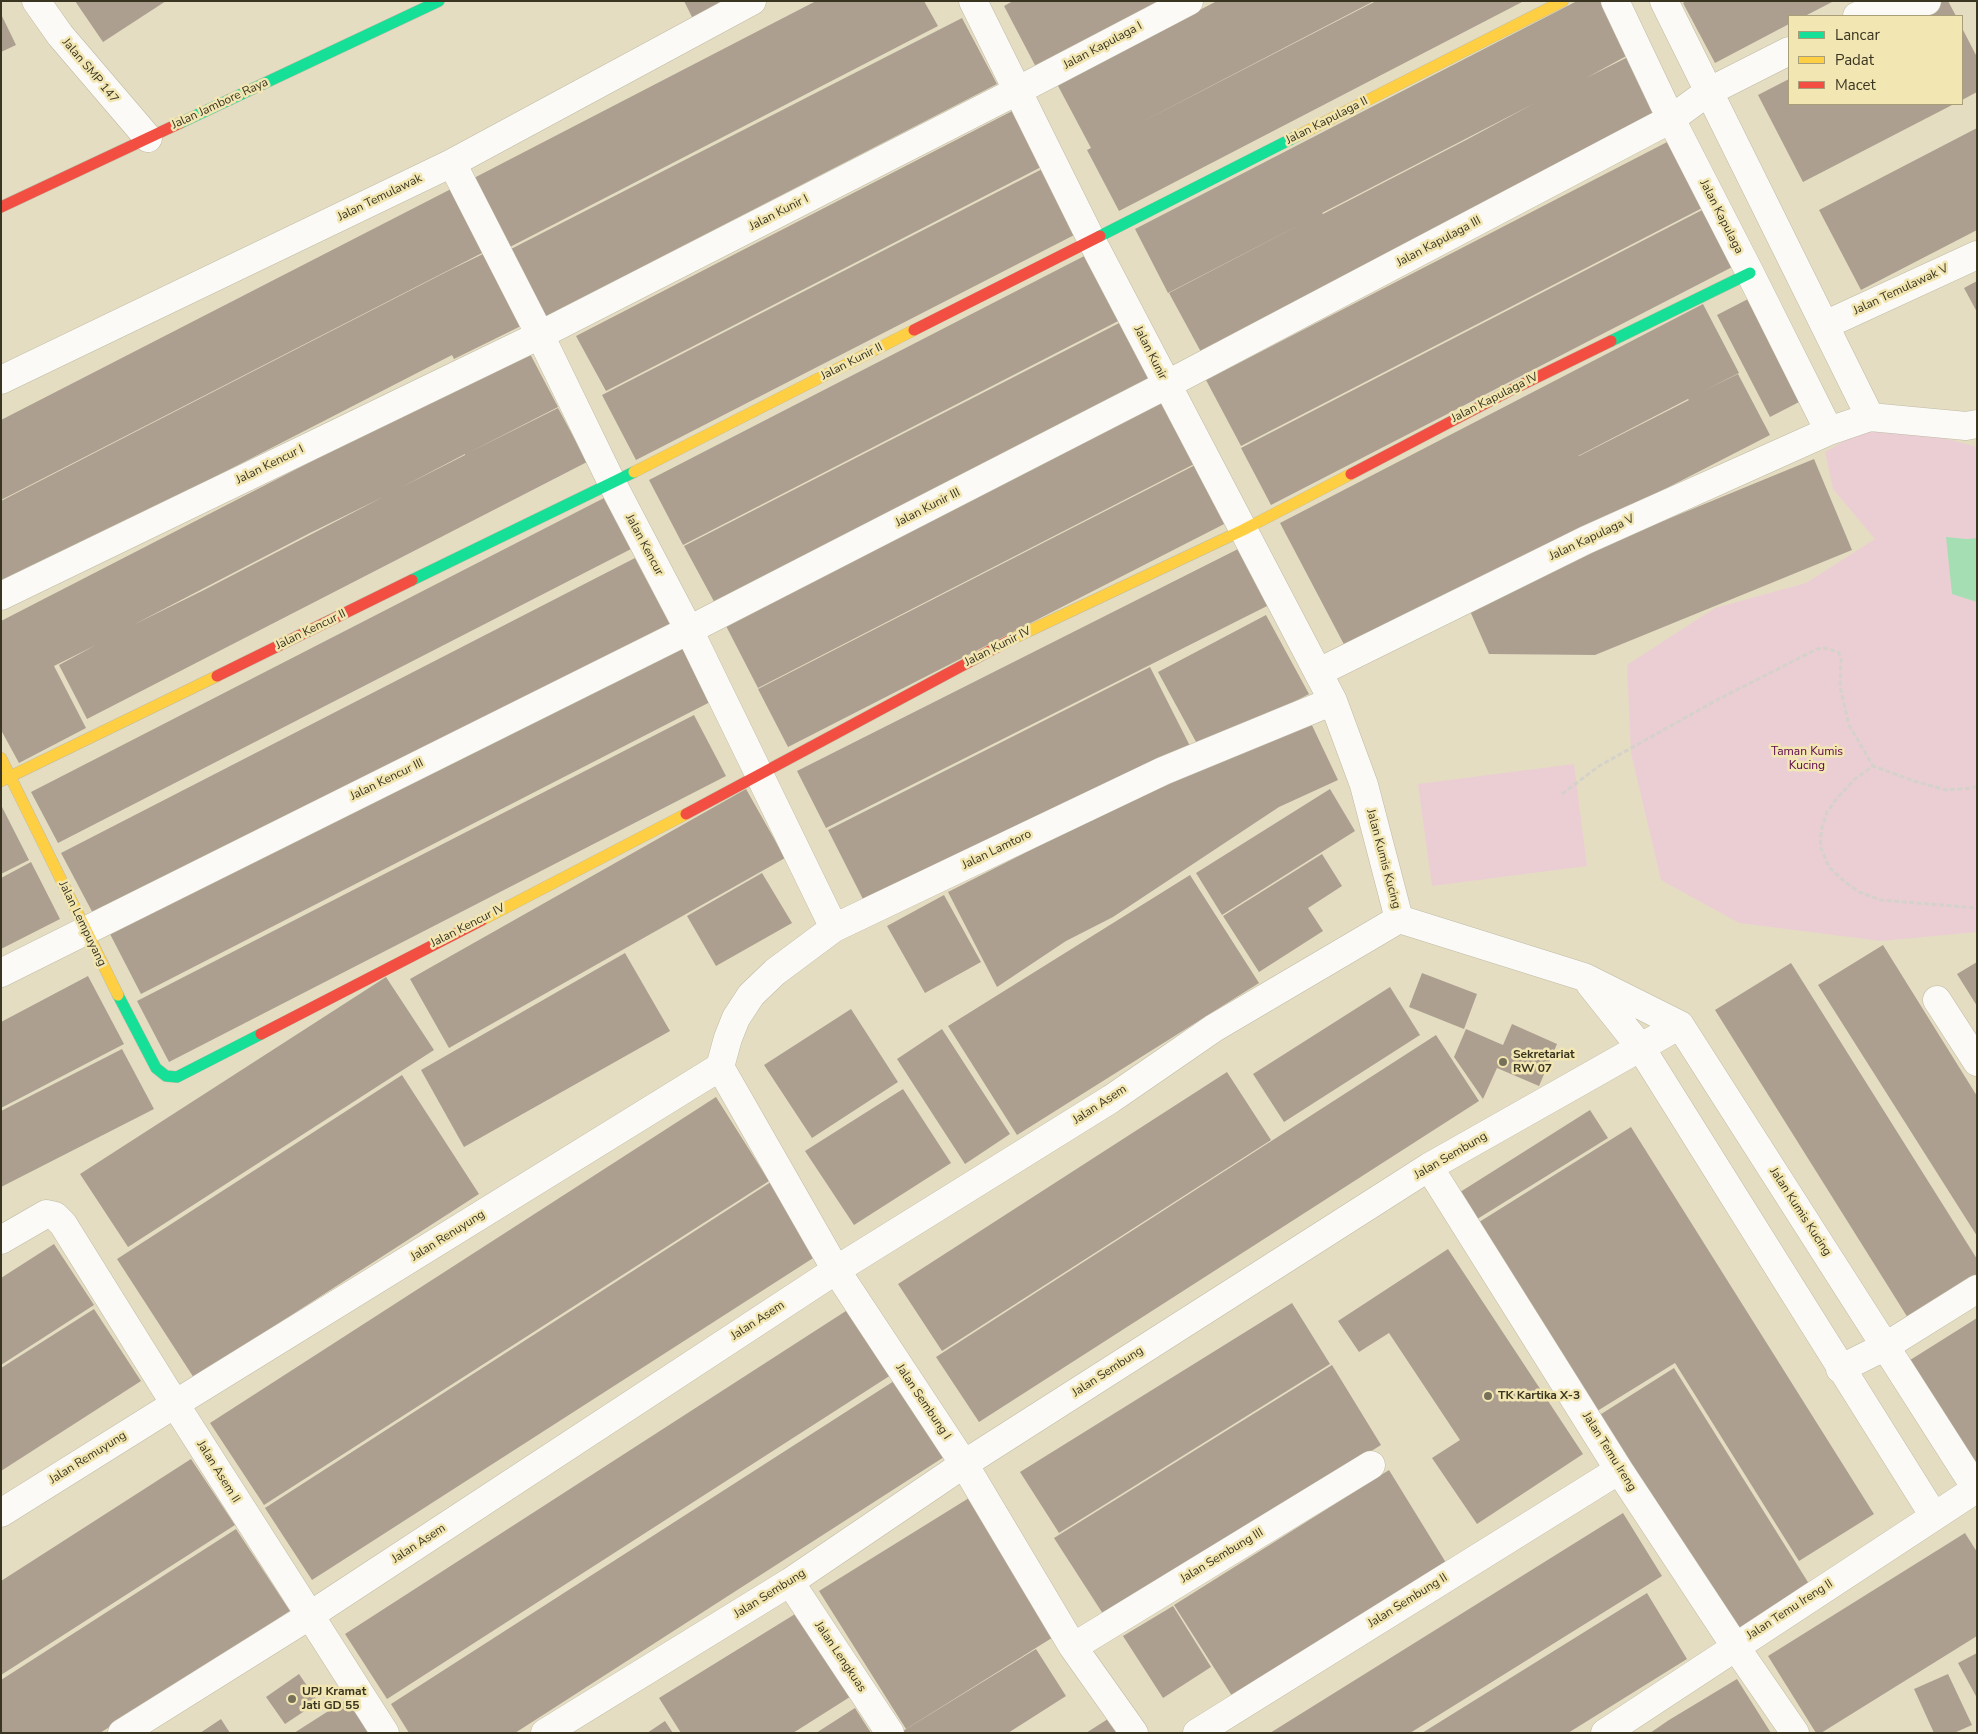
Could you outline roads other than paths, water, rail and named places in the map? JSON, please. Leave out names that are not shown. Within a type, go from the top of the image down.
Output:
[{"type":"street","name":"Jalan SMP 147","points":[[36,1],[60,35],[148,138]]},
{"type":"street","name":"Jalan Jambore Raya","points":[[1,207],[439,1]]},
{"type":"street","name":"Jalan Temulawak","points":[[1,380],[452,163],[752,1]]},
{"type":"street","name":"Jalan Kunir","points":[[973,1],[1166,385],[1333,701]]},
{"type":"street","name":"Jalan Kapulaga I","points":[[1018,91],[1189,1]]},
{"type":"street","name":"Jalan Kapulaga II","points":[[1092,241],[1563,1]]},
{"type":"street","name":"Jalan Kapulaga","points":[[1616,1],[1671,119],[1829,431]]},
{"type":"street","points":[[1664,1],[1870,417],[1966,426],[1977,424]]},
{"type":"street","points":[[1860,15],[1878,8],[1900,9],[1927,1]]},
{"type":"street","name":"Jalan Kapulaga III","points":[[1166,385],[1671,119],[1708,92],[1788,52]]},
{"type":"street","name":"Jalan Kunir I","points":[[540,335],[1018,91]]},
{"type":"street","name":"Jalan Kencur","points":[[452,163],[540,335],[612,483],[689,630],[834,928]]},
{"type":"street","name":"Jalan Kunir II","points":[[612,483],[1092,241]]},
{"type":"street","name":"Jalan Temulawak V","points":[[1825,325],[1977,255]]},
{"type":"street","name":"Jalan Kapulaga IV","points":[[1243,530],[1513,389],[1750,273]]},
{"type":"street","name":"Jalan Kencur I","points":[[1,596],[540,335]]},
{"type":"street","name":"Jalan Kunir III","points":[[689,630],[1166,385]]},
{"type":"street","name":"Jalan Kapulaga V","points":[[1318,672],[1586,540],[1829,431],[1870,417]]},
{"type":"street","name":"Jalan Kencur II","points":[[6,779],[612,483]]},
{"type":"street","name":"Jalan Kunir IV","points":[[760,776],[994,648],[1243,530]]},
{"type":"street","name":"Jalan Kencur III","points":[[1,973],[689,630]]},
{"type":"street","name":"Jalan Kumis Kucing","points":[[1333,701],[1364,785],[1399,919],[1584,977],[1680,1025],[1976,1490]]},
{"type":"street","name":"Jalan Lamtoro","points":[[720,1067],[728,1038],[751,995],[775,972],[834,928],[1163,771],[1333,701]]},
{"type":"street","name":"Jalan Lempuyang","points":[[1,758],[6,779],[156,1068],[164,1075],[177,1077]]},
{"type":"street","name":"Jalan Kencur IV","points":[[177,1077],[760,776]]},
{"type":"street","name":"Jalan Asem","points":[[122,1733],[310,1616],[836,1270],[1111,1099],[1214,1028],[1399,919]]},
{"type":"street","points":[[1584,977],[1641,1048],[1934,1516]]},
{"type":"street","points":[[1937,1000],[1977,1062]]},
{"type":"street","name":"Jalan Sembung","points":[[545,1733],[790,1582],[964,1464],[1429,1167],[1680,1025]]},
{"type":"street","name":"Jalan Sembung I","points":[[720,1067],[836,1270],[964,1464],[1073,1647],[1134,1733]]},
{"type":"street","name":"Jalan Renuyung","points":[[175,1404],[720,1067]]},
{"type":"street","name":"Jalan Temu Ireng","points":[[1429,1167],[1619,1470],[1735,1646],[1796,1733]]},
{"type":"street","name":"Jalan Asem II","points":[[1,1240],[43,1215],[49,1214],[63,1224],[175,1404],[385,1733]]},
{"type":"street","points":[[1840,1368],[1886,1346],[1977,1289]]},
{"type":"street","name":"Jalan Remuyung","points":[[1,1513],[175,1404]]},
{"type":"street","name":"Jalan Sembung III","points":[[1073,1647],[1371,1465]]},
{"type":"street","name":"Jalan Sembung II","points":[[1197,1733],[1619,1470]]},
{"type":"street","name":"Jalan Temu Ireng II","points":[[1604,1733],[1976,1490]]},
{"type":"street","name":"Jalan Lengkuas","points":[[790,1582],[890,1733]]},
{"type":"place","name":"Sekretariat RW 07","points":[[1503,1062]]},
{"type":"place","name":"TK Kartika X-3","points":[[1488,1396]]},
{"type":"place","name":"UPJ Kramat Jati GD 55","points":[[292,1699]]},
{"type":"park label","name":"Taman Kumis Kucing","points":[[1807,759]]}]
